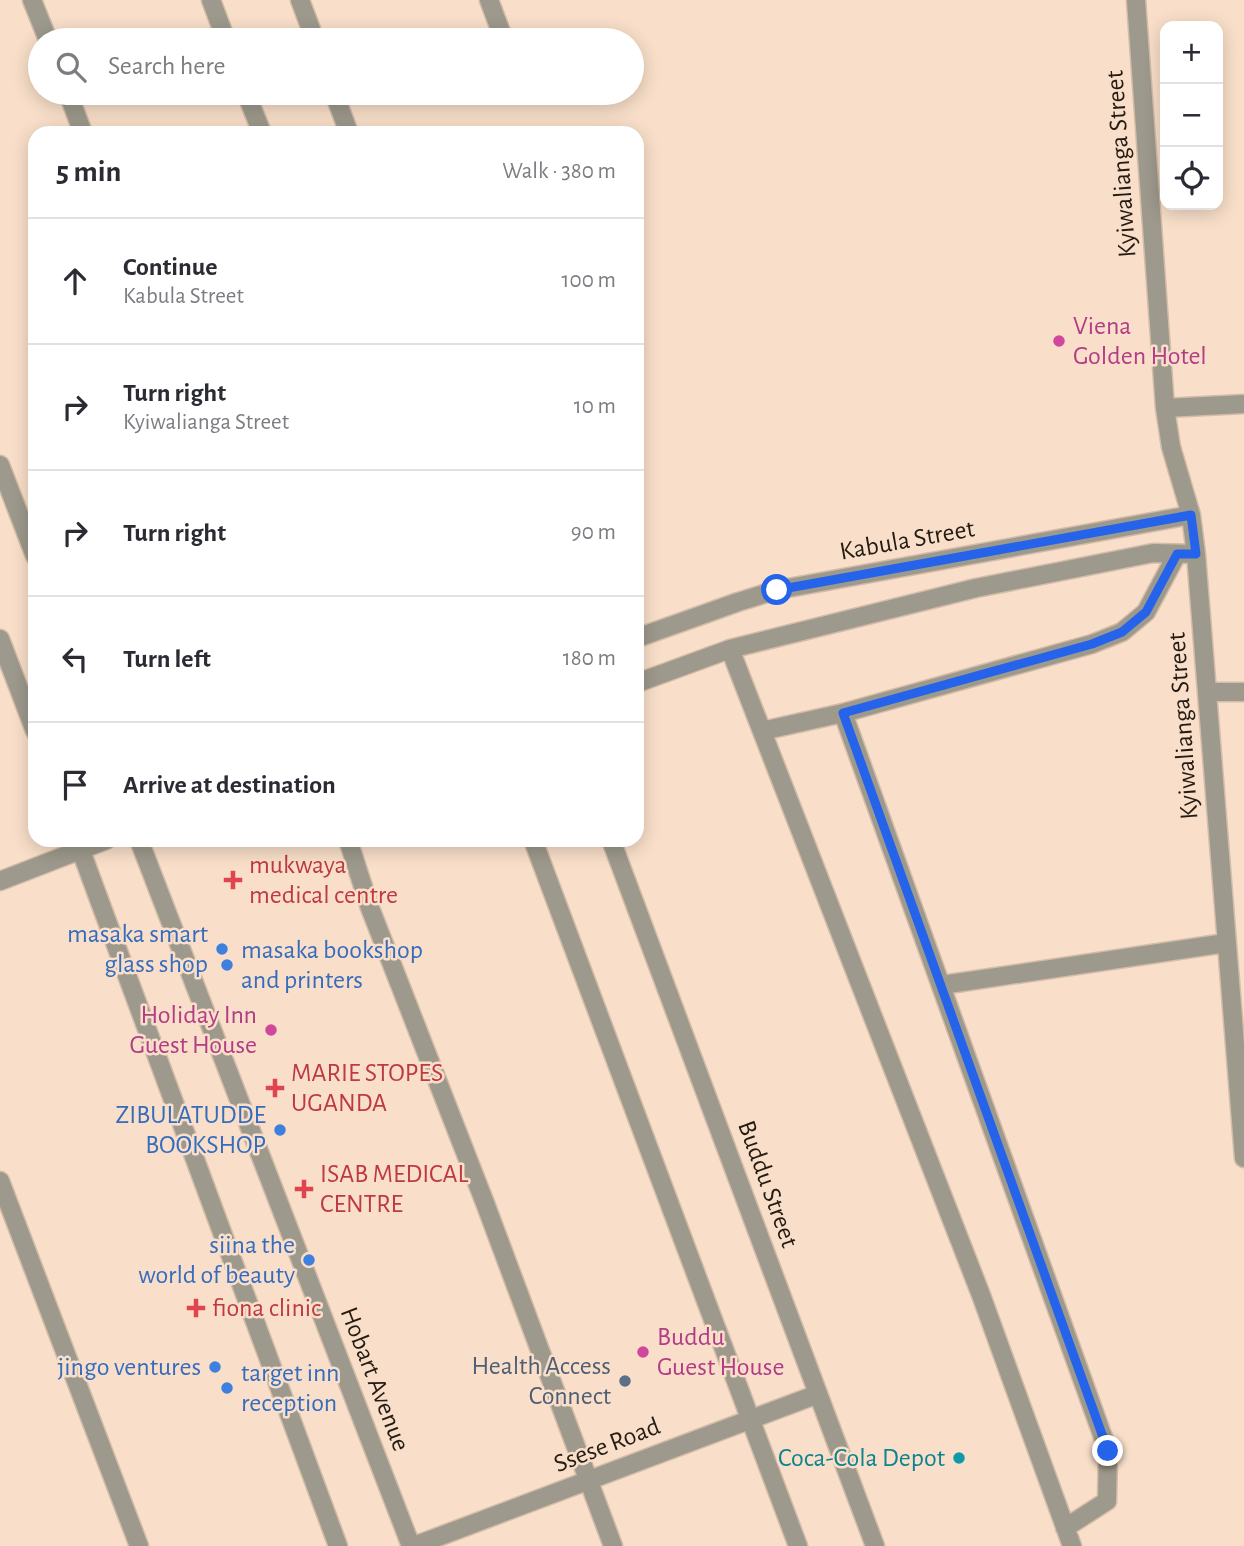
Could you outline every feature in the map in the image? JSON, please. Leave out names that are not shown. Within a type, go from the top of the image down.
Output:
[{"type":"street","points":[[32,0],[43,28]]},
{"type":"street","points":[[211,0],[222,28]]},
{"type":"street","points":[[300,0],[310,28]]},
{"type":"street","points":[[489,0],[500,28]]},
{"type":"street","name":"Kyiwalianga Street","points":[[1136,0],[1165,408],[1171,446],[1191,515],[1196,554],[1244,1158]]},
{"type":"street","points":[[72,105],[80,126]]},
{"type":"street","points":[[251,105],[259,126]]},
{"type":"street","points":[[338,105],[346,126]]},
{"type":"street","points":[[1165,408],[1244,404]]},
{"type":"street","points":[[0,465],[28,538]]},
{"type":"street","name":"Kabula Street","points":[[644,636],[777,590],[1191,515]]},
{"type":"street","points":[[644,680],[730,649],[975,588],[1153,553],[1196,554]]},
{"type":"street","points":[[762,731],[843,713],[1092,644],[1122,632],[1146,612],[1177,554]]},
{"type":"street","points":[[0,639],[28,713]]},
{"type":"street","points":[[730,649],[981,1295],[1072,1546]]},
{"type":"street","points":[[1208,692],[1244,692]]},
{"type":"street","points":[[843,713],[1108,1451],[1107,1501],[1065,1528]]},
{"type":"street","points":[[0,881],[72,847]]},
{"type":"street","points":[[79,847],[338,1546]]},
{"type":"street","name":"Hobart Avenue","points":[[142,847],[412,1546]]},
{"type":"street","points":[[350,847],[370,908],[485,1203],[613,1546]]},
{"type":"street","points":[[536,847],[798,1546]]},
{"type":"street","name":"Buddu Street","points":[[614,847],[875,1546]]},
{"type":"street","points":[[942,985],[1226,943]]},
{"type":"street","points":[[0,1181],[139,1546]]},
{"type":"street","name":"Ssese Road","points":[[412,1546],[818,1395]]},
{"type":"place","name":"Viena Golden Hotel","points":[[1059,341]]},
{"type":"place","name":"mukwaya medical centre","points":[[233,880]]},
{"type":"place","name":"masaka smart glass shop","points":[[222,949]]},
{"type":"place","name":"masaka bookshop and printers","points":[[227,965]]},
{"type":"place","name":"Holiday Inn Guest House","points":[[271,1030]]},
{"type":"place","name":"MARIE STOPES UGANDA","points":[[275,1088]]},
{"type":"place","name":"ZIBULATUDDE BOOKSHOP","points":[[280,1130]]},
{"type":"place","name":"ISAB MEDICAL CENTRE","points":[[304,1189]]},
{"type":"place","name":"siina the world of beauty","points":[[309,1260]]},
{"type":"place","name":"fiona clinic","points":[[196,1308]]},
{"type":"place","name":"Buddu Guest House","points":[[643,1352]]},
{"type":"place","name":"jingo ventures","points":[[215,1367]]},
{"type":"place","name":"Health Access Connect","points":[[625,1381]]},
{"type":"place","name":"target inn reception","points":[[227,1388]]},
{"type":"place","name":"Coca-Cola Depot","points":[[959,1458]]},
{"type":"route","points":[[777,590],[1191,515],[1196,554],[1177,554],[1146,612],[1122,632],[1092,644],[843,713],[1108,1451]]}]
